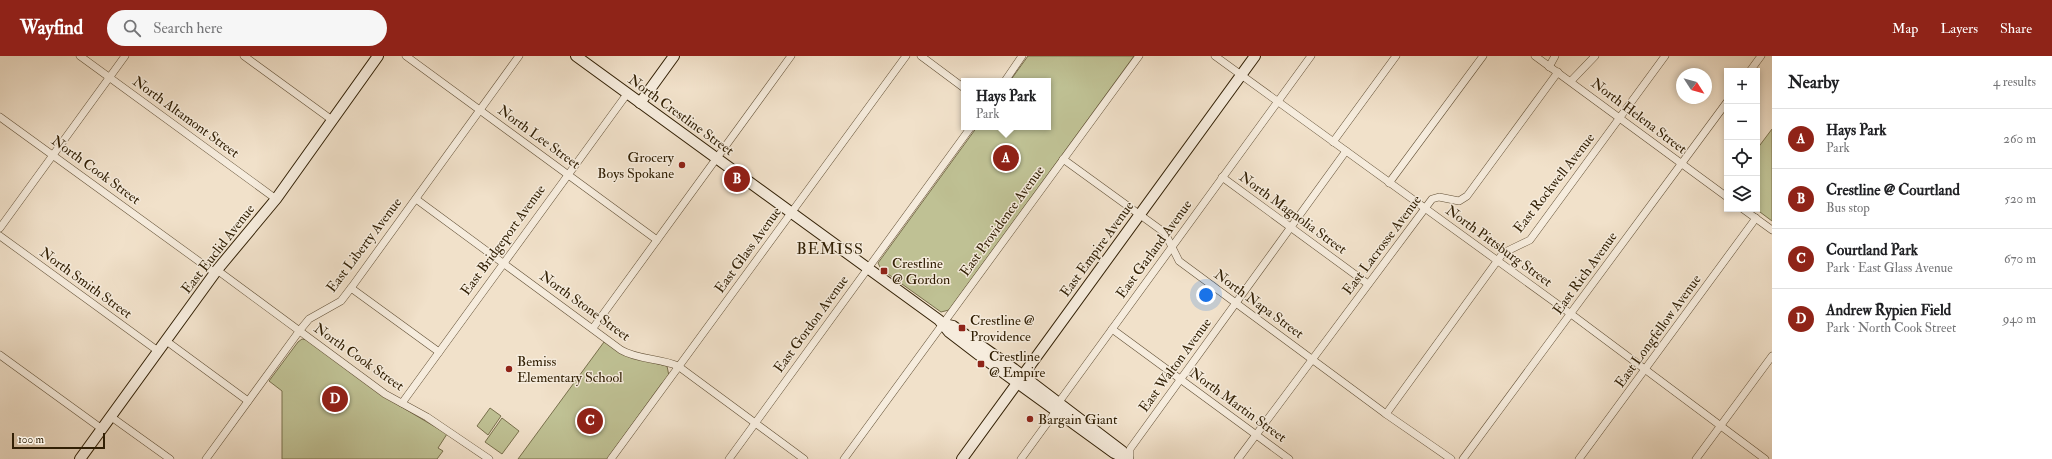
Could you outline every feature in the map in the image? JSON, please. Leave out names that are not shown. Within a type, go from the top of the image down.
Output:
[{"type":"main road","name":"East Euclid Avenue","points":[[80,459],[165,340],[216,272],[276,199],[378,56]]},
{"type":"main road","name":"North Crestline Street","points":[[576,56],[944,324],[949,332],[1057,407],[1114,453],[1128,459]]},
{"type":"main road","points":[[640,103],[674,56]]},
{"type":"main road","name":"East Empire Avenue","points":[[962,459],[1255,56]]},
{"type":"street","name":"North Altamont Street","points":[[80,56],[276,199]]},
{"type":"street","points":[[0,228],[126,56]]},
{"type":"street","points":[[244,56],[332,120]]},
{"type":"street","name":"North Lee Street","points":[[406,56],[657,240]]},
{"type":"street","name":"East Liberty Avenue","points":[[206,459],[300,330],[310,319],[340,301],[351,288],[519,56]]},
{"type":"street","points":[[593,328],[791,56]]},
{"type":"street","name":"East Glass Avenue","points":[[611,459],[906,56]]},
{"type":"street","points":[[921,56],[961,86]]},
{"type":"street","points":[[1006,78],[1022,56]]},
{"type":"street","name":"East Providence Avenue","points":[[844,459],[1139,56]]},
{"type":"street","name":"North Pittsburg Street","points":[[1215,56],[1571,314],[1765,459]]},
{"type":"street","name":"East Garland Avenue","points":[[1021,459],[1171,247],[1311,56]]},
{"type":"street","points":[[1333,142],[1396,56]]},
{"type":"street","points":[[1389,183],[1483,56]]},
{"type":"street","name":"North Helena Street","points":[[1534,56],[1558,72],[1724,195]]},
{"type":"street","points":[[1549,66],[1555,56]]},
{"type":"street","points":[[1571,82],[1595,56]]},
{"type":"street","name":"East Rockwell Avenue","points":[[1386,414],[1503,253],[1530,240],[1665,56]]},
{"type":"street","points":[[1752,68],[1761,56]]},
{"type":"street","name":"East Lacrosse Avenue","points":[[1238,459],[1424,208],[1432,199],[1439,197],[1459,201],[1467,196],[1558,72]]},
{"type":"street","name":"East Bridgeport Avenue","points":[[402,403],[627,94]]},
{"type":"street","name":"East Rich Avenue","points":[[1463,459],[1726,104]]},
{"type":"street","name":"North Cook Street","points":[[0,117],[216,272],[300,330],[385,394],[455,434],[489,459]]},
{"type":"street","name":"East Gordon Avenue","points":[[729,459],[969,130]]},
{"type":"street","name":"East Walton Avenue","points":[[1128,459],[1130,449],[1346,151]]},
{"type":"street","name":"North Napa Street","points":[[1063,159],[1165,233],[1179,261],[1386,414],[1451,459]]},
{"type":"street","name":"North Magnolia Street","points":[[1222,177],[1368,284]]},
{"type":"street","name":"North Stone Street","points":[[416,199],[629,354],[668,362],[678,366],[756,422],[804,459]]},
{"type":"street","points":[[1747,212],[1772,230]]},
{"type":"street","name":"East Longfellow Avenue","points":[[1579,459],[1646,370],[1756,218]]},
{"type":"street","name":"North Smith Street","points":[[0,236],[158,351]]},
{"type":"street","points":[[351,288],[439,352]]},
{"type":"street","name":"North Martin Street","points":[[1112,329],[1289,459]]},
{"type":"street","points":[[165,340],[248,401]]},
{"type":"street","points":[[0,354],[102,429]]},
{"type":"street","points":[[1696,459],[1772,356]]},
{"type":"street","points":[[110,416],[170,459]]},
{"type":"green space","points":[[1028,56],[1134,56],[949,310],[941,312],[881,269],[878,263],[975,130],[1051,130],[1051,78],[1012,78]]},
{"type":"green space","points":[[1772,129],[1772,221],[1760,212],[1760,145]]},
{"type":"green space","points":[[302,339],[307,340],[380,394],[447,434],[438,448],[443,451],[437,459],[282,459],[282,391],[269,381],[298,342]]},
{"type":"green space","points":[[604,342],[654,363],[667,366],[669,376],[662,383],[607,459],[518,459]]},
{"type":"green space","points":[[490,408],[501,416],[488,435],[477,426]]},
{"type":"green space","points":[[502,418],[519,431],[502,454],[485,442]]},
{"type":"place","name":"Hays Park","points":[[1006,158]]},
{"type":"place","name":"Grocery Boys Spokane","points":[[682,165]]},
{"type":"place","name":"Crestline @ Courtland","points":[[737,179]]},
{"type":"place","name":"Crestline @ Gordon","points":[[884,271]]},
{"type":"place","name":"Crestline @ Providence","points":[[962,328]]},
{"type":"place","name":"Crestline @ Empire","points":[[981,364]]},
{"type":"place","name":"Bemiss Elementary School","points":[[509,369]]},
{"type":"place","name":"Andrew Rypien Field","points":[[335,399]]},
{"type":"place","name":"Bargain Giant","points":[[1030,419]]},
{"type":"place","name":"Courtland Park","points":[[590,421]]},
{"type":"district","name":"BEMISS","points":[[830,249]]}]
